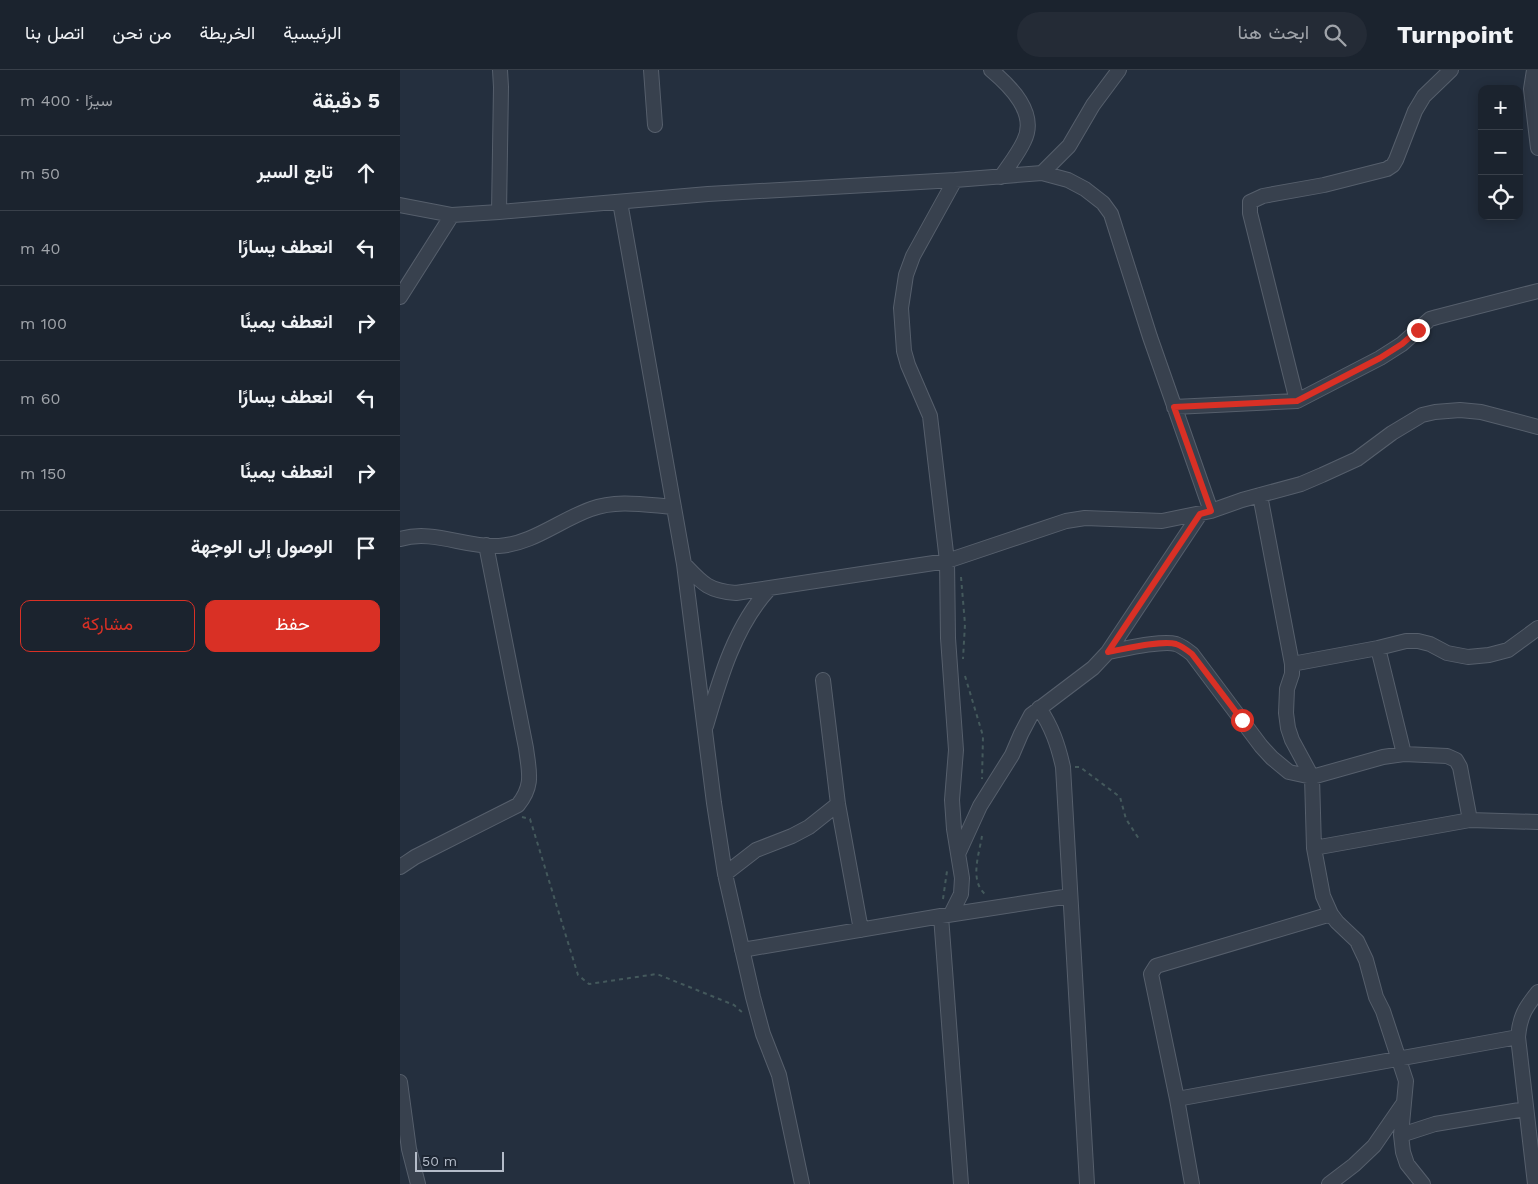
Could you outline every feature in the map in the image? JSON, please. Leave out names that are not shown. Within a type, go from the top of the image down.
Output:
[{"type":"street","points":[[499,212],[500,70]]},
{"type":"street","points":[[651,70],[655,125]]},
{"type":"street","points":[[991,70],[1008,84],[1019,98],[1027,120],[1028,131],[1025,140],[1001,177]]},
{"type":"street","points":[[1042,173],[1069,146],[1093,105],[1119,70]]},
{"type":"street","points":[[1297,401],[1250,213],[1250,202],[1263,196],[1324,185],[1387,169],[1396,160],[1415,111],[1424,96],[1451,70]]},
{"type":"street","points":[[1534,70],[1531,89],[1538,148]]},
{"type":"street","points":[[400,206],[452,215],[708,194],[956,180],[1042,173],[1068,180],[1085,189],[1111,214],[1206,512]]},
{"type":"street","points":[[956,180],[913,256],[906,274],[901,308],[904,351],[930,416],[947,561],[948,638],[956,750],[952,800],[954,829],[962,878],[961,894],[946,915],[961,1184]]},
{"type":"street","points":[[620,202],[684,564],[704,731],[725,874],[763,1034],[779,1075],[802,1184]]},
{"type":"street","points":[[400,296],[452,215]]},
{"type":"street","points":[[1174,407],[1297,401],[1380,358],[1402,344],[1430,319],[1538,291]]},
{"type":"street","points":[[684,564],[705,586],[715,590],[736,593],[947,561],[1066,520],[1085,518],[1162,521],[1206,512],[1301,484],[1358,459],[1422,415],[1435,412],[1460,410],[1481,412],[1538,427]]},
{"type":"street","points":[[1260,495],[1292,664],[1292,674],[1287,689],[1286,713],[1288,728],[1301,759],[1312,777],[1314,848],[1322,896],[1331,914],[1357,941],[1363,953],[1376,997],[1383,1011],[1406,1081],[1401,1135],[1403,1152],[1407,1164],[1423,1184]]},
{"type":"street","points":[[400,539],[417,536],[486,545],[508,545],[536,536],[590,509],[604,505],[619,503],[674,507]]},
{"type":"street","points":[[958,852],[980,806],[1012,755],[1020,734],[1031,715],[1093,668],[1108,652],[1206,512]]},
{"type":"street","points":[[400,867],[518,805],[526,794],[531,781],[486,545]]},
{"type":"street","points":[[704,731],[715,694],[742,627],[750,611],[770,589]]},
{"type":"street","points":[[1292,664],[1406,641],[1430,644],[1447,653],[1468,657],[1489,655],[1508,650],[1538,628]]},
{"type":"street","points":[[1108,652],[1174,643],[1183,647],[1192,654],[1272,758],[1289,772],[1312,777],[1383,757],[1404,754],[1447,756],[1456,760],[1460,767],[1470,820]]},
{"type":"street","points":[[1378,648],[1404,754]]},
{"type":"street","points":[[823,680],[838,804],[861,930]]},
{"type":"street","points":[[1039,708],[1059,746],[1063,767],[1087,1184]]},
{"type":"street","points":[[725,874],[756,850],[792,836],[808,827],[838,804]]},
{"type":"street","points":[[1314,848],[1470,820],[1538,822]]},
{"type":"street","points":[[742,950],[1070,896]]},
{"type":"street","points":[[1192,1184],[1177,1099],[1151,974],[1153,969],[1156,966],[1331,914]]},
{"type":"street","points":[[1535,1184],[1518,1037],[1524,1009],[1538,992]]},
{"type":"street","points":[[1177,1099],[1518,1037]]},
{"type":"street","points":[[400,1082],[409,1149],[418,1184]]},
{"type":"street","points":[[1329,1184],[1354,1165],[1374,1146],[1404,1103]]},
{"type":"street","points":[[1401,1135],[1435,1124],[1526,1109]]},
{"type":"path","points":[[1063,767],[1080,767],[1120,796],[1126,819],[1139,839]]},
{"type":"path","points":[[522,817],[530,819],[578,975],[589,984],[657,974],[734,1004],[745,1015]]},
{"type":"route","points":[[1242,720],[1192,654],[1183,647],[1174,643],[1108,652],[1200,514],[1211,511],[1174,407],[1297,401],[1380,358],[1402,344],[1418,330]]}]
